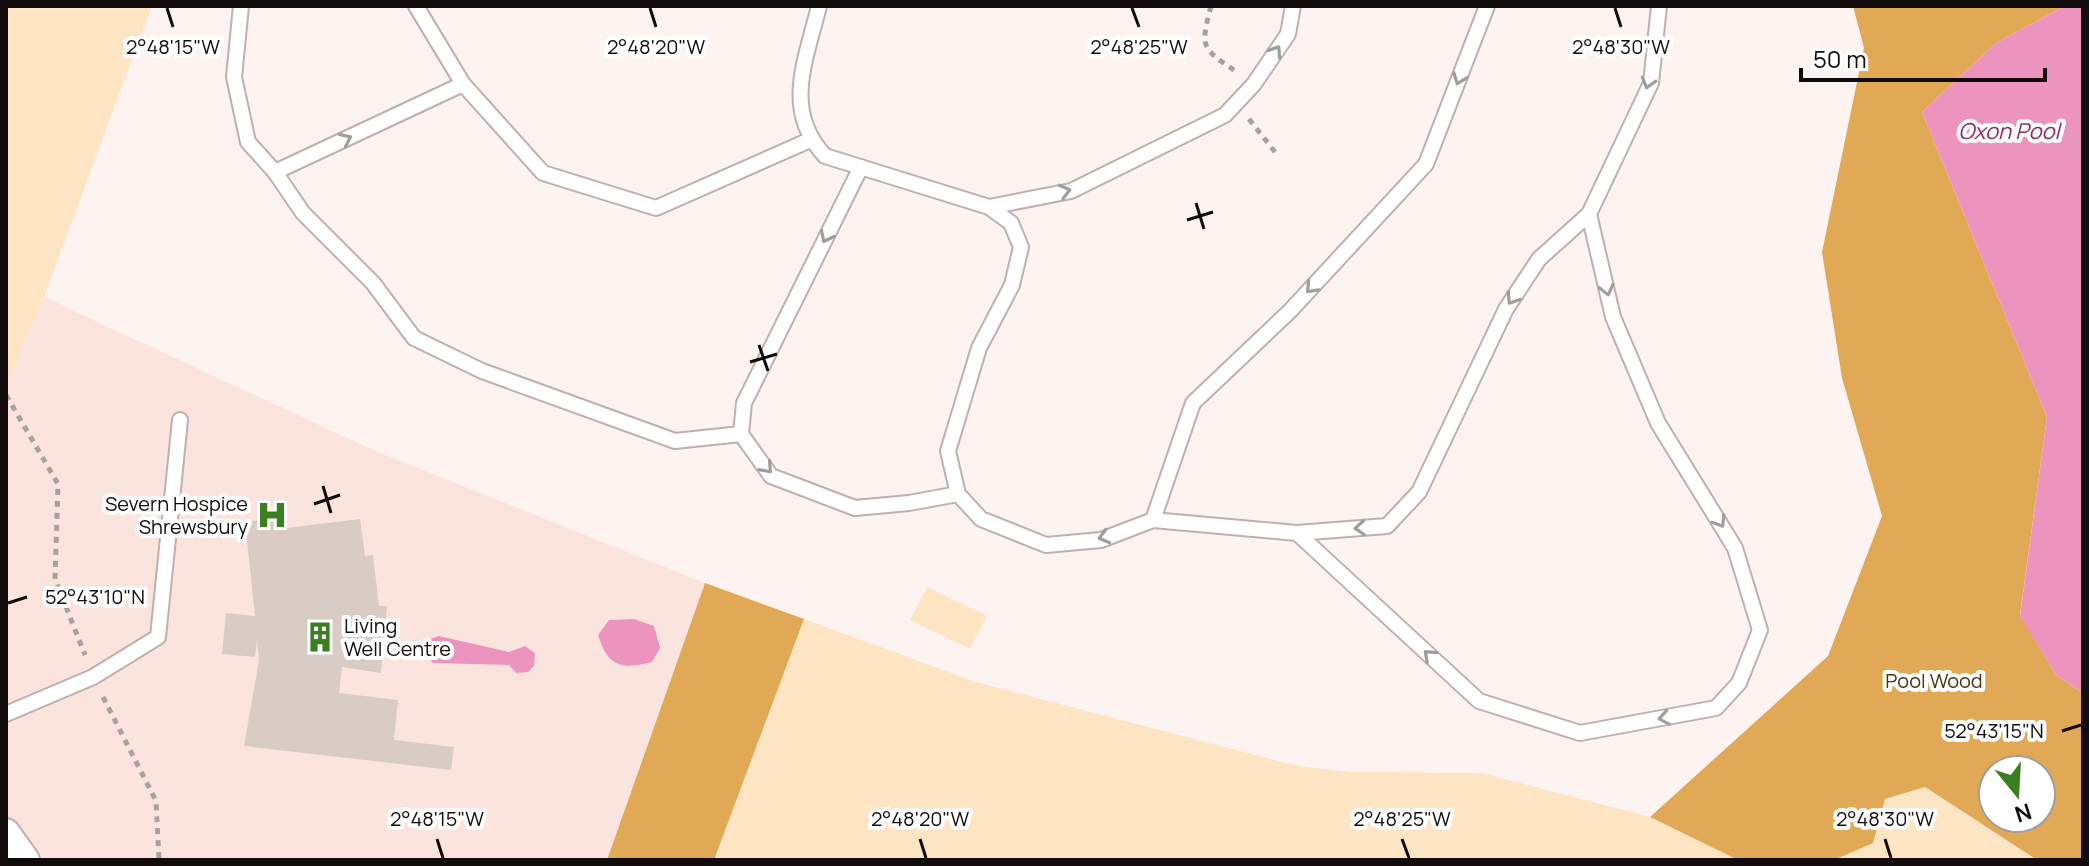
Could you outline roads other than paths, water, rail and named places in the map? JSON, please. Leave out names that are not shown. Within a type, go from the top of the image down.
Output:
[{"type":"street","points":[[6,832],[26,860]]},
{"type":"lane","points":[[241,6],[234,77],[248,142],[275,172],[303,213],[373,283],[414,338],[482,371],[675,441],[741,434]]},
{"type":"lane","points":[[416,6],[463,84],[543,173],[656,208],[810,140]]},
{"type":"lane","points":[[819,6],[801,85],[800,114],[810,140],[825,156],[989,207],[1011,223],[1021,247],[1012,285],[979,348],[948,451],[958,494],[981,519],[1046,545],[1101,540],[1153,520],[1297,533],[1387,526],[1419,492],[1506,309],[1539,259],[1589,214],[1651,83],[1659,6]]},
{"type":"lane","points":[[989,207],[1071,191],[1225,115],[1254,84],[1288,34],[1293,6]]},
{"type":"lane","points":[[1153,520],[1193,403],[1290,311],[1426,164],[1487,6]]},
{"type":"lane","points":[[275,172],[463,84]]},
{"type":"lane","points":[[861,167],[744,403],[741,434],[771,476],[855,508],[958,494]]},
{"type":"lane","points":[[1297,533],[1479,701],[1580,733],[1716,708],[1724,700],[1739,683],[1760,630],[1735,548],[1658,423],[1613,317],[1589,214]]},
{"type":"lane","points":[[6,714],[93,677],[158,637],[180,420]]},
{"type":"water","name":"Oxon Pool","points":[[2065,6],[2083,6],[2083,693],[2056,675],[2020,616],[2047,417],[1922,112],[1996,43]]},
{"type":"water","points":[[634,619],[654,626],[660,648],[652,662],[632,666],[617,664],[606,654],[598,635],[609,620]]},
{"type":"water","points":[[439,636],[509,652],[525,646],[535,653],[534,666],[528,672],[516,673],[509,665],[433,663],[420,648]]},
{"type":"place","name":"Severn Hospice Shrewsbury","points":[[272,515]]},
{"type":"place","name":"Living Well Centre","points":[[320,637]]},
{"type":"park label","name":"Pool Wood","points":[[1934,681]]}]
